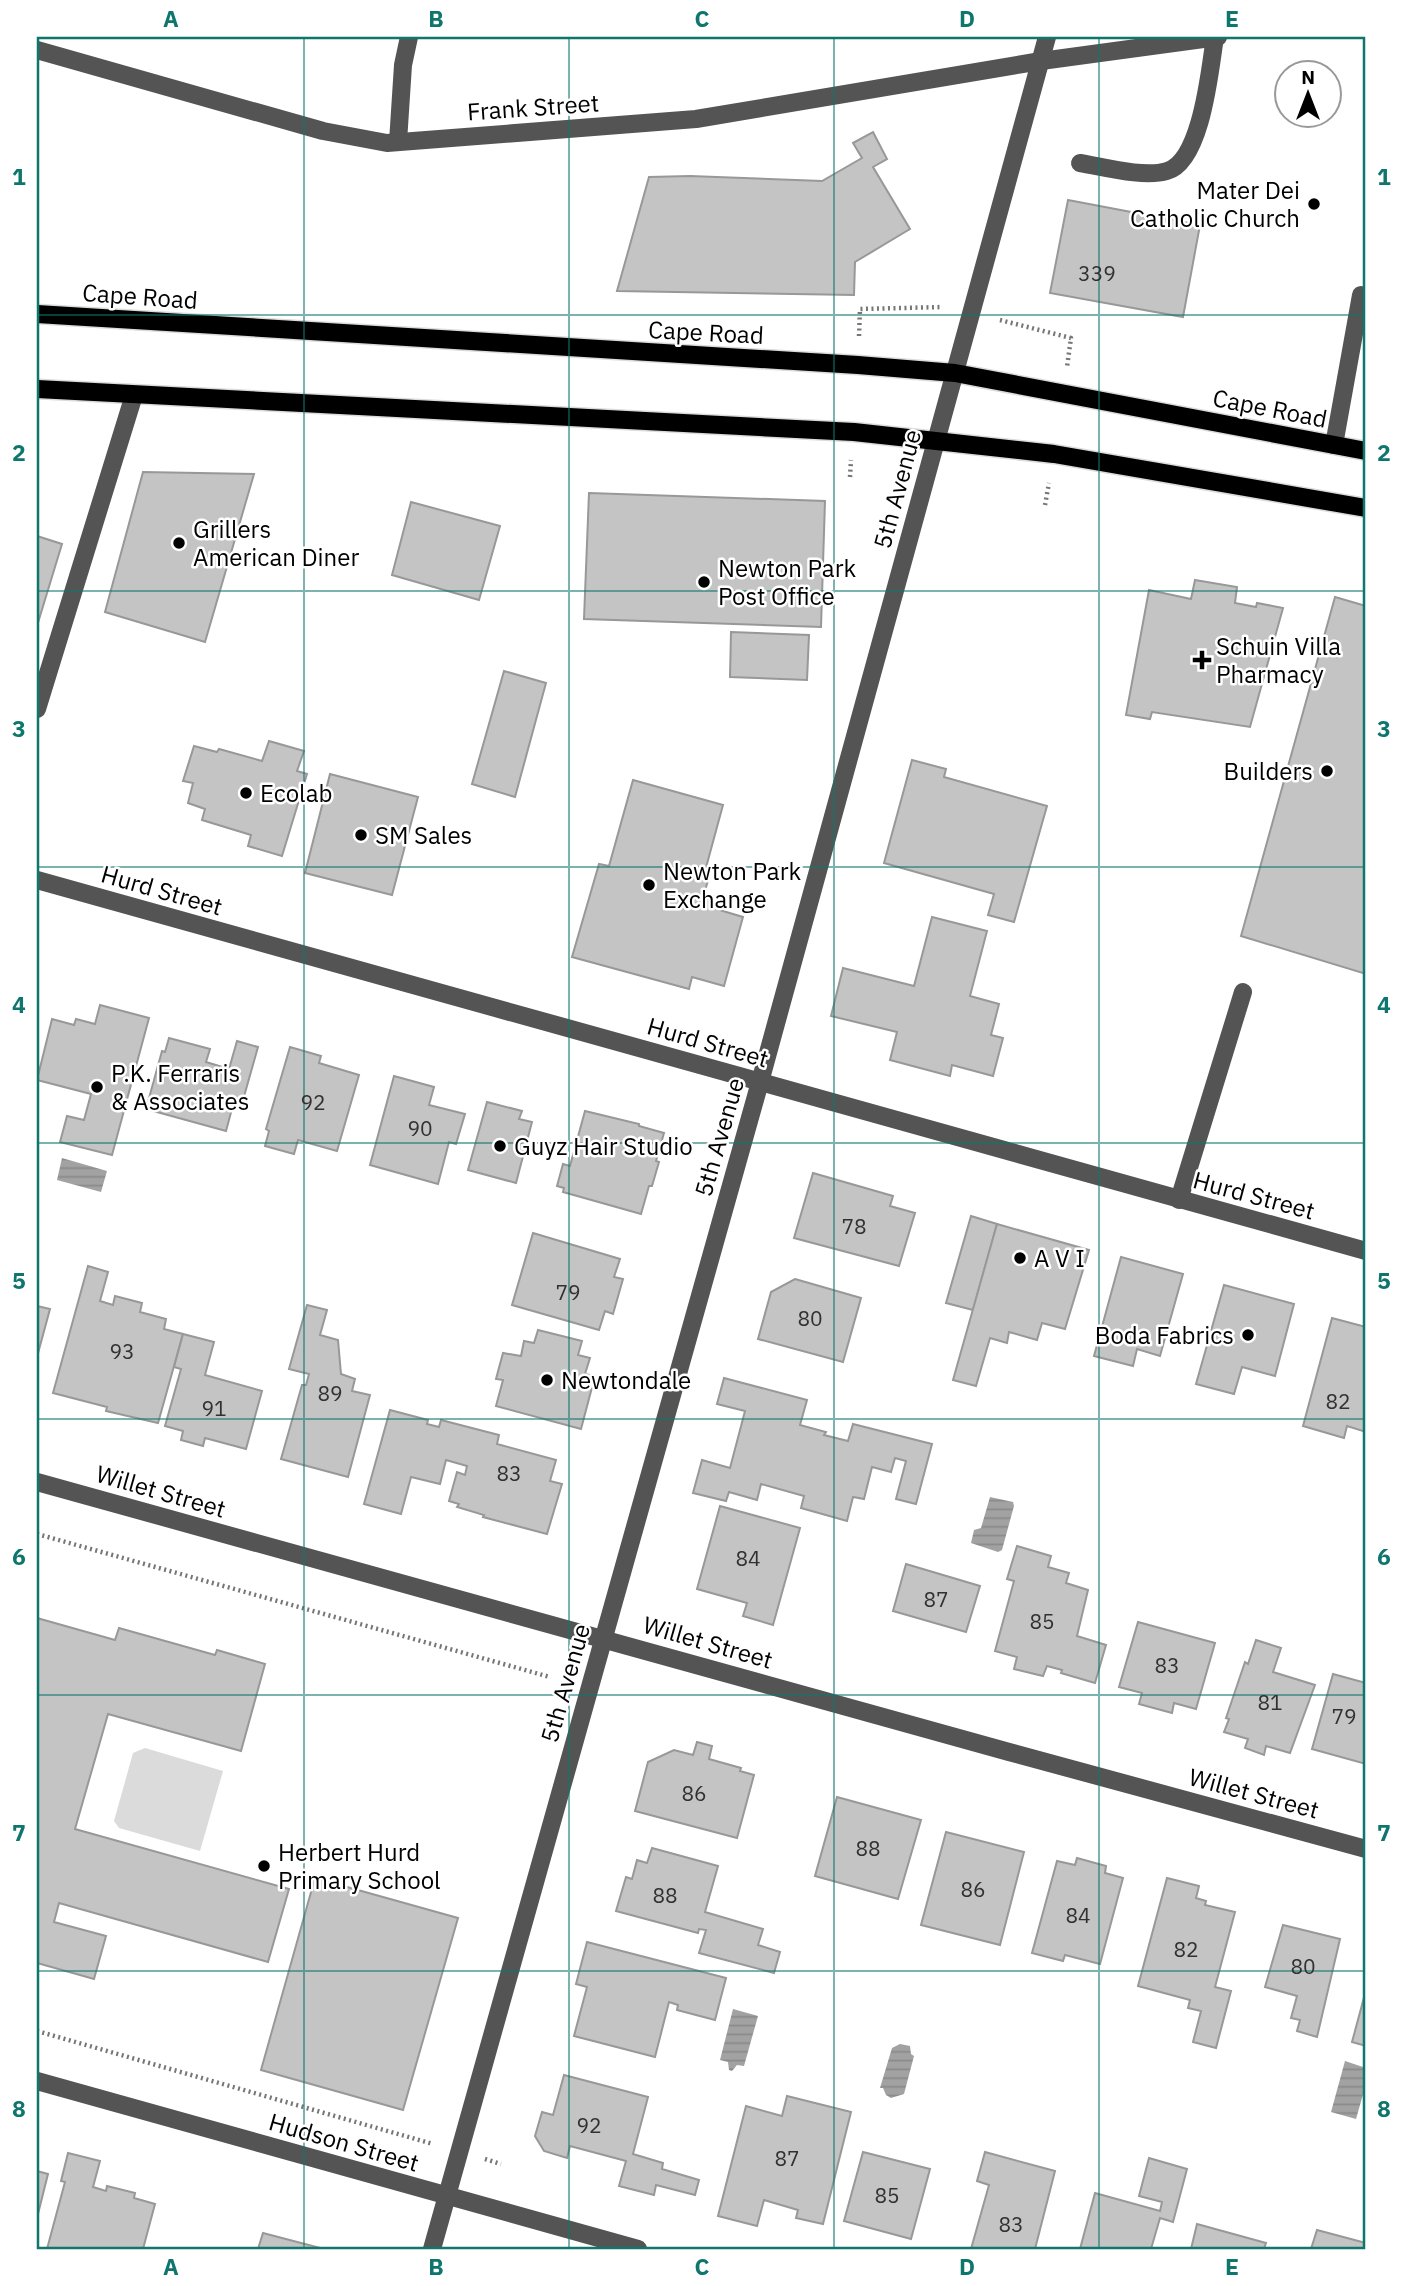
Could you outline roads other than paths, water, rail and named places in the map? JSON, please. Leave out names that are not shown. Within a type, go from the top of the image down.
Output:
[{"type":"main road","name":"Cape Road","points":[[37,314],[956,373],[1366,451]]},
{"type":"main road","points":[[37,389],[854,432],[1054,454],[1366,508]]},
{"type":"street","points":[[398,142],[402,65],[409,37]]},
{"type":"street","name":"5th Avenue","points":[[432,2249],[760,1082],[1048,37]]},
{"type":"street","points":[[1080,163],[1155,172],[1168,171],[1178,164],[1195,135],[1217,37]]},
{"type":"street","name":"Frank Street","points":[[37,50],[323,131],[387,143],[696,119],[1041,61],[1217,37]]},
{"type":"street","points":[[1334,445],[1361,295]]},
{"type":"street","points":[[37,709],[134,395]]},
{"type":"street","name":"Hurd Street","points":[[37,880],[1366,1251]]},
{"type":"street","points":[[1179,1200],[1243,992]]},
{"type":"street","name":"Willet Street","points":[[37,1482],[1366,1849]]},
{"type":"street","name":"Hudson Street","points":[[37,2081],[638,2249]]},
{"type":"place","name":"Mater Dei Catholic Church","points":[[1314,204]]},
{"type":"place","name":"Grillers American Diner","points":[[179,543]]},
{"type":"place","name":"Newton Park Post Office","points":[[704,582]]},
{"type":"place","name":"Schuin Villa Pharmacy","points":[[1202,660]]},
{"type":"place","name":"Builders","points":[[1327,771]]},
{"type":"place","name":"Ecolab","points":[[246,793]]},
{"type":"place","name":"SM Sales","points":[[361,835]]},
{"type":"place","name":"Newton Park Exchange","points":[[649,885]]},
{"type":"place","name":"P.K. Ferraris & Associates","points":[[97,1087]]},
{"type":"place","name":"Guyz Hair Studio","points":[[500,1146]]},
{"type":"place","name":"A V I","points":[[1020,1258]]},
{"type":"place","name":"Boda Fabrics","points":[[1248,1335]]},
{"type":"place","name":"Newtondale","points":[[547,1380]]},
{"type":"place","name":"Herbert Hurd Primary School","points":[[264,1866]]}]
